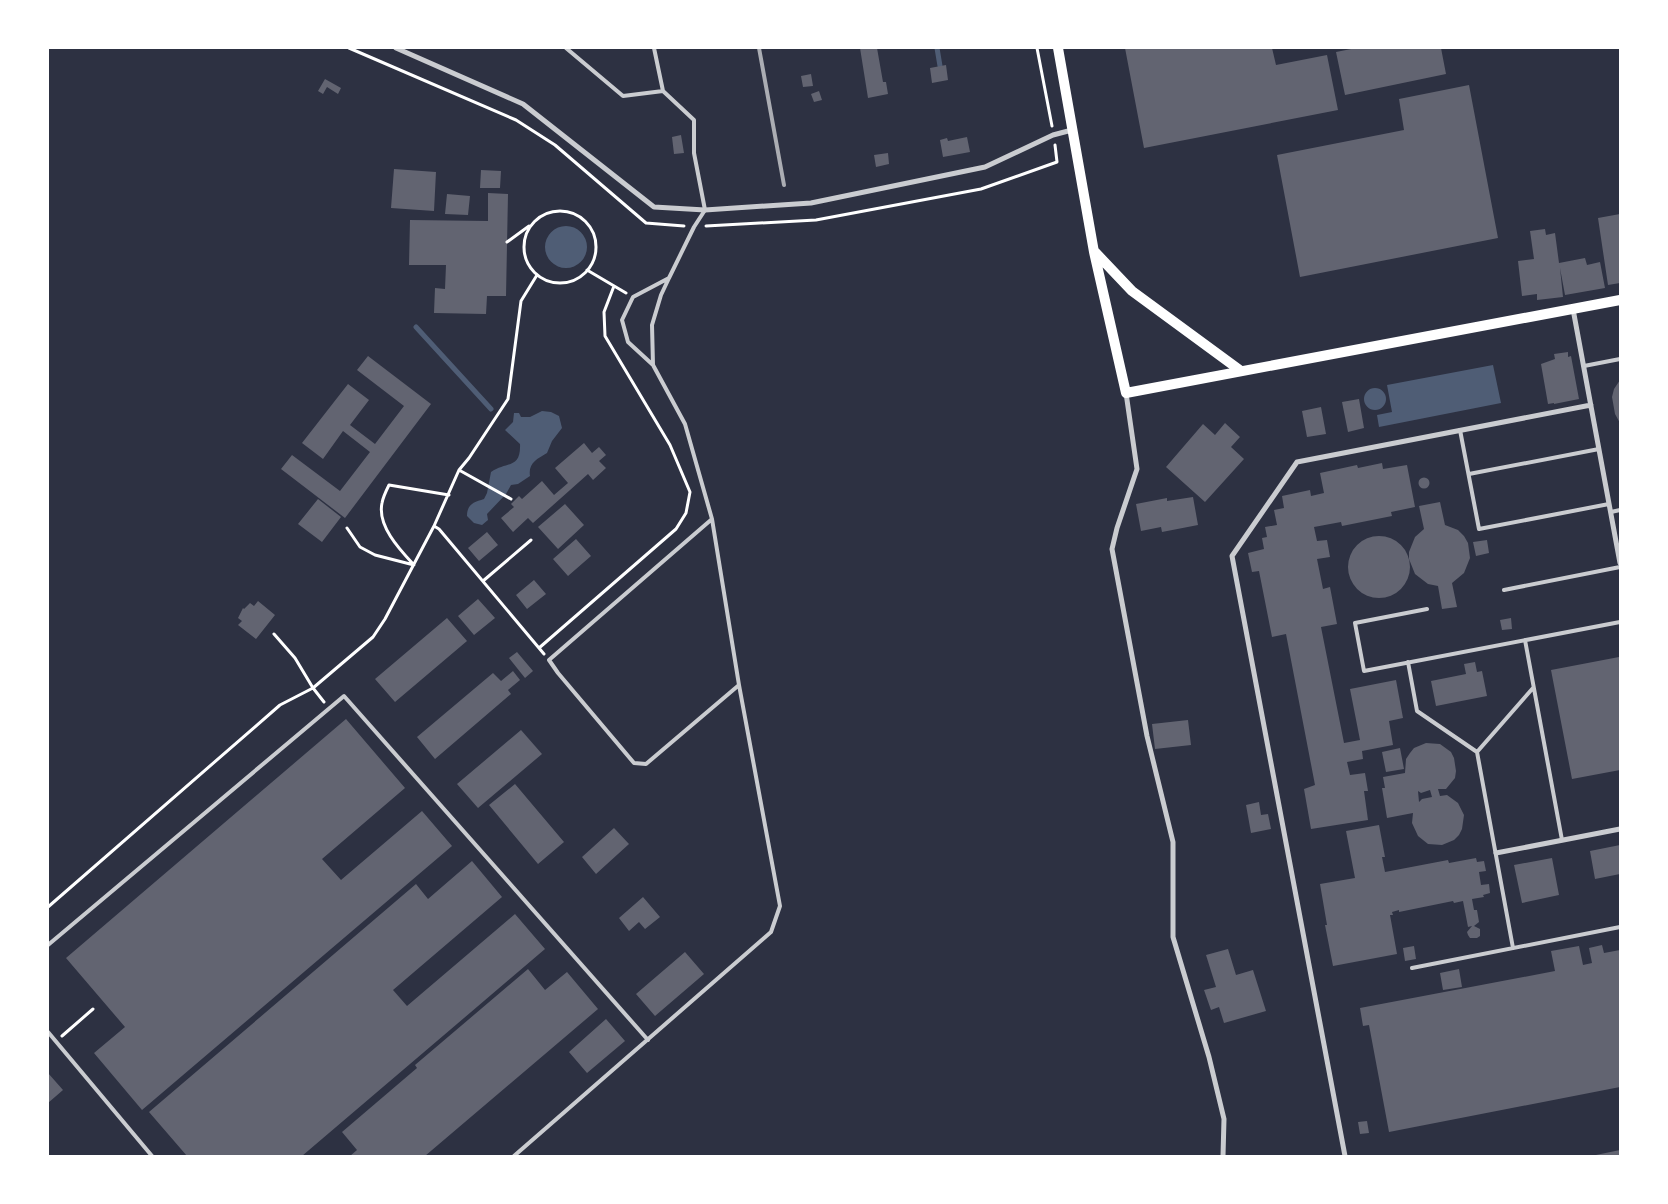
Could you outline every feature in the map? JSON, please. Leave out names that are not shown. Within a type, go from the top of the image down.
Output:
[{"type":"main road","points":[[1058,48],[1094,252],[1126,393],[1620,300]]},
{"type":"main road","points":[[1094,252],[1132,291],[1241,371]]},
{"type":"street","points":[[396,48],[523,104],[654,207],[705,210],[811,203],[985,167],[1053,135],[1072,130]]},
{"type":"street","points":[[1573,309],[1620,563]]},
{"type":"street","points":[[1126,393],[1137,469],[1112,549],[1147,736],[1173,842],[1173,937],[1209,1057],[1224,1119],[1223,1156]]},
{"type":"street","points":[[1345,1156],[1232,556],[1297,462],[1591,405]]},
{"type":"street","points":[[1496,853],[1620,829]]},
{"type":"lane","points":[[566,48],[623,96],[663,91]]},
{"type":"lane","points":[[653,365],[652,326],[661,296],[694,227],[705,210],[694,153],[694,120],[663,91],[654,48]]},
{"type":"lane","points":[[514,1156],[771,932],[780,906],[739,685],[712,519],[684,424],[653,365],[628,342],[622,320],[633,297],[669,278]]},
{"type":"lane","points":[[1584,366],[1620,359]]},
{"type":"lane","points":[[1460,430],[1479,529],[1609,504]]},
{"type":"lane","points":[[1469,474],[1599,449]]},
{"type":"lane","points":[[1611,512],[1620,510]]},
{"type":"lane","points":[[712,519],[549,660],[634,763],[646,764],[739,685]]},
{"type":"lane","points":[[1504,590],[1620,567]]},
{"type":"lane","points":[[1427,609],[1355,623],[1364,671],[1620,622]]},
{"type":"lane","points":[[1525,640],[1562,840]]},
{"type":"lane","points":[[1408,662],[1417,711],[1476,752],[1513,948]]},
{"type":"lane","points":[[1476,752],[1534,688]]},
{"type":"lane","points":[[48,945],[344,696],[648,1040]]},
{"type":"lane","points":[[1412,968],[1620,928]]},
{"type":"lane","points":[[48,1032],[152,1156]]},
{"type":"path","points":[[1037,48],[1057,162]]},
{"type":"path","points":[[507,242],[539,218],[556,212],[574,214],[582,219],[593,234],[595,243],[592,262],[587,270],[580,276],[563,283],[545,280],[537,275],[531,268],[524,251],[524,242],[532,225]]},
{"type":"path","points":[[587,270],[633,297]]},
{"type":"path","points":[[48,907],[280,705],[313,688],[373,637],[385,620],[414,565],[449,495],[459,470],[508,399],[520,301],[537,275]]},
{"type":"path","points":[[539,648],[676,529],[686,513],[690,492],[670,445],[605,336],[604,312],[614,286]]},
{"type":"path","points":[[459,470],[511,499]]},
{"type":"path","points":[[414,565],[394,544],[384,525],[381,506],[389,485],[449,495]]},
{"type":"path","points":[[434,526],[439,529],[549,660]]},
{"type":"path","points":[[347,528],[360,547],[375,554],[414,565]]},
{"type":"path","points":[[483,581],[531,540]]},
{"type":"path","points":[[274,634],[295,658],[313,688],[330,708]]},
{"type":"path","points":[[55,1041],[93,1009]]},
{"type":"water","points":[[566,226],[581,232],[587,247],[581,262],[566,268],[551,262],[545,247],[551,232]]},
{"type":"water","points":[[1493,365],[1501,403],[1379,427],[1377,415],[1392,412],[1387,385]]},
{"type":"water","points":[[1375,388],[1383,391],[1386,399],[1383,407],[1375,410],[1367,407],[1364,399],[1367,391]]},
{"type":"water","points":[[542,411],[551,412],[559,416],[562,428],[552,441],[547,453],[537,459],[532,465],[530,476],[518,484],[511,485],[506,494],[487,514],[488,520],[482,525],[474,523],[467,516],[468,509],[474,503],[484,499],[491,472],[515,461],[520,452],[520,444],[505,430],[513,422],[514,413],[519,413],[521,417],[530,417]]},
{"type":"building","points":[[860,48],[877,48],[883,82],[886,82],[888,94],[868,98]]},
{"type":"building","points":[[1125,48],[1272,48],[1276,65],[1327,55],[1338,110],[1144,148]]},
{"type":"building","points":[[1356,48],[1441,48],[1446,74],[1345,95],[1336,52]]},
{"type":"building","points":[[946,65],[948,80],[932,83],[930,68]]},
{"type":"building","points":[[811,74],[813,86],[803,87],[801,76]]},
{"type":"building","points":[[325,79],[341,88],[338,94],[327,87],[323,94],[318,91]]},
{"type":"building","points":[[1469,85],[1498,238],[1300,277],[1277,155],[1404,130],[1399,99]]},
{"type":"building","points":[[819,91],[822,100],[814,102],[811,94]]},
{"type":"building","points":[[681,135],[684,153],[674,154],[672,137]]},
{"type":"building","points":[[967,137],[970,152],[943,157],[940,140],[947,138],[948,141]]},
{"type":"building","points":[[888,153],[889,164],[876,167],[874,155]]},
{"type":"building","points":[[394,169],[436,172],[434,211],[391,208]]},
{"type":"building","points":[[481,170],[501,171],[500,188],[480,188]]},
{"type":"building","points":[[488,193],[508,194],[506,296],[487,296],[486,314],[434,313],[435,288],[445,289],[446,265],[409,265],[410,220],[488,221]]},
{"type":"building","points":[[447,194],[470,196],[468,215],[445,214]]},
{"type":"building","points":[[1620,214],[1620,283],[1608,285],[1598,218]]},
{"type":"building","points":[[1545,229],[1546,235],[1555,233],[1559,263],[1585,258],[1587,265],[1600,262],[1605,288],[1565,295],[1560,268],[1563,297],[1537,300],[1537,294],[1522,296],[1518,261],[1534,259],[1530,231]]},
{"type":"building","points":[[1568,352],[1568,357],[1571,356],[1579,399],[1548,404],[1541,364],[1555,359],[1554,354]]},
{"type":"building","points":[[368,356],[431,404],[345,518],[281,469],[292,455],[340,491],[370,452],[343,431],[323,459],[302,443],[348,384],[369,400],[350,425],[375,444],[404,406],[357,370]]},
{"type":"building","points":[[1620,380],[1620,423],[1615,414],[1612,397],[1614,389]]},
{"type":"building","points":[[1359,399],[1364,428],[1348,432],[1342,402]]},
{"type":"building","points":[[1321,407],[1326,434],[1307,437],[1302,411]]},
{"type":"building","points":[[1225,423],[1240,437],[1231,447],[1244,459],[1205,502],[1166,467],[1203,424],[1215,435]]},
{"type":"building","points":[[584,443],[592,453],[599,447],[606,455],[599,461],[606,468],[593,480],[588,474],[533,523],[528,518],[513,532],[501,518],[514,507],[511,504],[519,496],[522,499],[542,481],[554,495],[568,483],[555,468]]},
{"type":"building","points":[[1382,463],[1383,469],[1407,465],[1415,507],[1391,512],[1392,516],[1342,526],[1341,522],[1314,527],[1317,541],[1327,540],[1330,557],[1317,559],[1323,589],[1330,587],[1337,624],[1321,627],[1344,743],[1360,740],[1350,689],[1396,680],[1403,718],[1389,721],[1393,745],[1362,751],[1363,759],[1347,762],[1350,775],[1365,773],[1368,791],[1364,791],[1368,820],[1311,829],[1304,789],[1315,785],[1286,634],[1272,637],[1259,571],[1252,572],[1248,553],[1264,549],[1262,538],[1267,537],[1265,527],[1277,525],[1274,510],[1284,508],[1282,496],[1310,490],[1311,496],[1324,493],[1320,473],[1357,465],[1358,468]]},
{"type":"building","points":[[1422,478],[1426,478],[1429,483],[1428,487],[1422,488],[1419,485],[1419,481]]},
{"type":"building","points":[[1193,497],[1198,525],[1162,532],[1161,527],[1141,531],[1136,504],[1167,498],[1167,501]]},
{"type":"building","points":[[318,499],[341,517],[322,542],[298,524]]},
{"type":"building","points":[[1440,502],[1445,525],[1458,530],[1464,536],[1468,543],[1470,558],[1464,573],[1452,583],[1457,607],[1442,609],[1438,586],[1428,584],[1415,574],[1409,559],[1409,552],[1415,537],[1424,529],[1419,506]]},
{"type":"building","points":[[565,504],[584,525],[558,549],[538,527]]},
{"type":"building","points":[[487,532],[498,545],[479,561],[468,548]]},
{"type":"building","points":[[1379,536],[1391,539],[1401,545],[1407,555],[1410,567],[1407,579],[1401,589],[1391,595],[1379,598],[1367,595],[1357,589],[1351,579],[1348,567],[1351,555],[1357,545],[1367,539]]},
{"type":"building","points":[[576,539],[591,556],[568,576],[553,559]]},
{"type":"building","points":[[1487,540],[1489,553],[1476,556],[1473,542]]},
{"type":"building","points":[[534,580],[546,594],[527,609],[516,595]]},
{"type":"building","points":[[478,599],[495,618],[474,635],[458,616]]},
{"type":"building","points":[[258,601],[275,615],[256,639],[238,625],[242,621],[238,618],[243,608],[250,603],[254,606]]},
{"type":"building","points":[[447,618],[467,641],[395,702],[375,679]]},
{"type":"building","points":[[1511,618],[1512,629],[1502,630],[1500,620]]},
{"type":"building","points":[[517,652],[533,671],[525,678],[509,658]]},
{"type":"building","points":[[1619,657],[1620,770],[1572,779],[1551,670]]},
{"type":"building","points":[[1475,662],[1477,672],[1482,671],[1487,696],[1436,706],[1431,681],[1466,674],[1464,664]]},
{"type":"building","points":[[513,671],[520,680],[508,690],[511,694],[435,759],[417,737],[493,673],[501,681]]},
{"type":"building","points":[[346,719],[405,788],[322,859],[341,880],[422,811],[452,846],[142,1110],[94,1053],[125,1027],[66,958]]},
{"type":"building","points":[[1188,720],[1191,745],[1155,749],[1152,724]]},
{"type":"building","points":[[521,730],[542,754],[478,808],[457,784]]},
{"type":"building","points":[[1426,743],[1440,744],[1451,752],[1454,758],[1455,778],[1446,789],[1438,789],[1440,796],[1447,795],[1458,803],[1464,815],[1459,835],[1454,840],[1442,845],[1428,844],[1418,836],[1412,823],[1413,813],[1387,818],[1382,788],[1385,788],[1383,777],[1405,773],[1406,759],[1414,748]],"holes":[[[1430,790],[1432,797],[1422,799],[1419,802],[1418,791],[1421,793]]]},
{"type":"building","points":[[1400,748],[1404,769],[1386,772],[1382,752]]},
{"type":"building","points":[[515,784],[564,842],[538,864],[489,805]]},
{"type":"building","points":[[1259,802],[1261,815],[1268,814],[1271,829],[1251,833],[1246,805]]},
{"type":"building","points":[[1379,825],[1385,857],[1382,857],[1385,872],[1448,860],[1449,863],[1476,858],[1477,862],[1484,861],[1486,871],[1479,872],[1481,885],[1489,884],[1490,893],[1483,895],[1484,897],[1472,899],[1474,910],[1477,910],[1479,922],[1474,926],[1480,929],[1480,936],[1470,938],[1468,935],[1467,932],[1472,926],[1468,927],[1463,901],[1454,903],[1453,901],[1399,912],[1399,910],[1392,912],[1393,915],[1390,915],[1397,954],[1333,966],[1320,884],[1355,878],[1346,831]]},
{"type":"building","points":[[614,828],[629,844],[596,874],[582,857]]},
{"type":"building","points":[[1620,845],[1620,874],[1595,879],[1590,851]]},
{"type":"building","points":[[1552,858],[1559,895],[1522,903],[1514,865]]},
{"type":"building","points":[[472,861],[502,897],[393,990],[407,1006],[515,914],[545,949],[302,1156],[187,1156],[149,1112],[416,884],[428,899]]},
{"type":"building","points":[[643,897],[660,917],[645,929],[639,922],[629,931],[619,918]]},
{"type":"building","points":[[1602,945],[1604,953],[1620,950],[1620,1087],[1389,1132],[1369,1025],[1363,1026],[1360,1008],[1555,971],[1551,951],[1579,946],[1583,965],[1592,963],[1589,948]]},
{"type":"building","points":[[1414,946],[1416,959],[1405,961],[1403,948]]},
{"type":"building","points":[[1228,949],[1236,975],[1253,970],[1266,1011],[1224,1023],[1219,1007],[1211,1010],[1204,990],[1216,987],[1206,955]]},
{"type":"building","points":[[685,952],[704,974],[655,1016],[636,994]]},
{"type":"building","points":[[528,969],[545,990],[567,972],[598,1009],[425,1156],[350,1156],[357,1150],[342,1132],[417,1068],[415,1065]]},
{"type":"building","points":[[1459,969],[1462,987],[1443,990],[1440,973]]},
{"type":"building","points":[[606,1019],[625,1041],[587,1073],[569,1052]]},
{"type":"building","points":[[48,1073],[63,1090],[48,1103]]},
{"type":"building","points":[[1367,1121],[1369,1133],[1360,1134],[1358,1122]]},
{"type":"building","points":[[1620,1150],[1620,1156],[1591,1156]]},
{"type":"waterway","points":[[937,48],[940,66]]},
{"type":"waterway","points":[[416,327],[491,409]]},
{"type":"railway","points":[[759,48],[784,185]]}]
